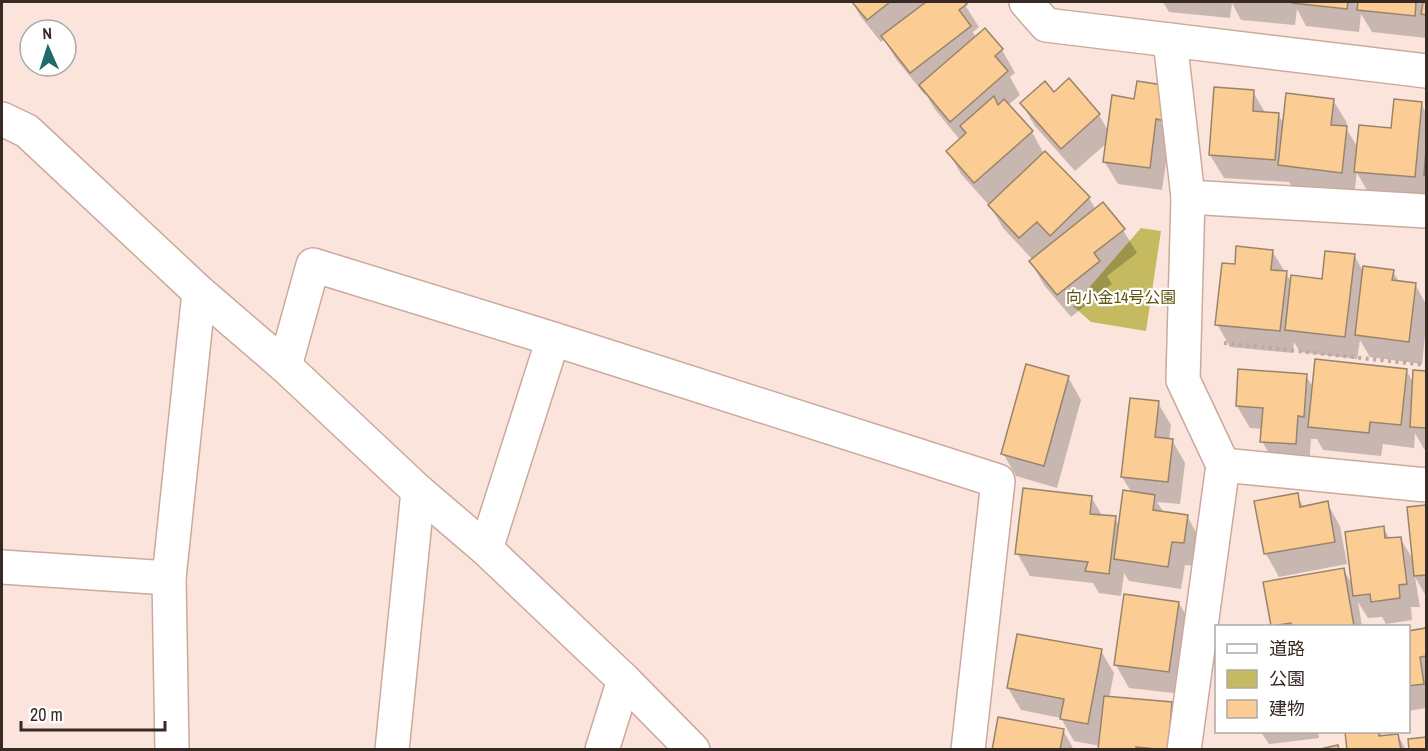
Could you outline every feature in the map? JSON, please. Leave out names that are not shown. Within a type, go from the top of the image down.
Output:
[{"type":"street","points":[[1026,2],[1046,25],[1426,71]]},
{"type":"street","points":[[1170,40],[1188,197],[1183,380],[1223,465],[1184,750]]},
{"type":"street","points":[[2,118],[27,131],[199,292],[285,366],[418,490],[486,549],[624,680],[693,750]]},
{"type":"street","points":[[1188,197],[1426,211]]},
{"type":"street","points":[[285,366],[313,265],[998,481],[969,750]]},
{"type":"street","points":[[172,750],[169,578],[199,292]]},
{"type":"street","points":[[486,549],[553,339]]},
{"type":"street","points":[[1223,465],[1426,485]]},
{"type":"street","points":[[392,750],[418,490]]},
{"type":"street","points":[[2,567],[169,578]]},
{"type":"street","points":[[602,750],[624,680]]},
{"type":"path","points":[[1184,338],[1426,365]]},
{"type":"green space","name":"向小金14号公園","points":[[1141,228],[1161,231],[1146,331],[1091,322],[1073,306]]},
{"type":"building","points":[[852,2],[890,2],[867,20]]},
{"type":"building","points":[[926,2],[965,2],[967,4],[959,10],[971,26],[910,73],[881,36]]},
{"type":"building","points":[[1292,2],[1348,2],[1347,9]]},
{"type":"building","points":[[1358,2],[1416,2],[1415,16],[1357,10]]},
{"type":"building","points":[[1423,2],[1426,2],[1426,15],[1421,14]]},
{"type":"building","points":[[985,28],[1003,49],[995,56],[1008,71],[950,122],[919,85]]},
{"type":"building","points":[[1069,78],[1100,114],[1061,149],[1020,103],[1045,81],[1054,92]]},
{"type":"building","points":[[1137,81],[1169,86],[1165,121],[1156,119],[1150,168],[1103,162],[1112,95],[1134,99]]},
{"type":"building","points":[[1214,87],[1254,90],[1253,111],[1279,113],[1275,160],[1209,155]]},
{"type":"building","points":[[1286,93],[1334,99],[1331,125],[1347,126],[1342,173],[1278,165]]},
{"type":"building","points":[[994,96],[998,105],[1004,99],[1033,131],[974,183],[946,151],[966,133],[960,126]]},
{"type":"building","points":[[1394,99],[1422,102],[1415,177],[1354,172],[1359,125],[1391,128]]},
{"type":"building","points":[[1426,150],[1426,175],[1424,175]]},
{"type":"building","points":[[1045,151],[1090,197],[1050,236],[1037,222],[1019,238],[988,205]]},
{"type":"building","points":[[1103,202],[1125,229],[1094,253],[1100,261],[1057,295],[1029,261]]},
{"type":"building","points":[[1236,246],[1273,250],[1271,270],[1287,271],[1280,331],[1215,325],[1222,263],[1235,264]]},
{"type":"building","points":[[1325,251],[1355,254],[1345,337],[1285,330],[1291,275],[1322,279]]},
{"type":"building","points":[[1363,266],[1394,270],[1392,280],[1416,283],[1409,342],[1355,335]]},
{"type":"building","points":[[1315,359],[1407,369],[1401,425],[1370,422],[1369,433],[1308,427]]},
{"type":"building","points":[[1026,364],[1069,376],[1044,466],[1001,454]]},
{"type":"building","points":[[1238,369],[1307,374],[1304,417],[1298,416],[1296,444],[1260,442],[1263,408],[1236,406]]},
{"type":"building","points":[[1413,370],[1426,371],[1426,428],[1410,427]]},
{"type":"building","points":[[1130,398],[1159,401],[1155,437],[1173,439],[1168,482],[1121,477]]},
{"type":"building","points":[[1023,488],[1092,496],[1090,514],[1116,516],[1109,574],[1085,571],[1088,562],[1015,554]]},
{"type":"building","points":[[1123,490],[1155,495],[1153,510],[1188,515],[1184,543],[1172,542],[1168,567],[1114,559]]},
{"type":"building","points":[[1298,493],[1300,507],[1328,501],[1335,542],[1264,554],[1254,501]]},
{"type":"building","points":[[1426,505],[1426,575],[1414,576],[1407,507]]},
{"type":"building","points":[[1384,526],[1385,538],[1401,537],[1407,584],[1399,585],[1400,598],[1371,602],[1370,594],[1353,596],[1345,532]]},
{"type":"building","points":[[1344,568],[1354,625],[1291,625],[1291,623],[1271,625],[1263,582]]},
{"type":"building","points":[[1124,594],[1179,602],[1169,672],[1114,665]]},
{"type":"building","points":[[1426,628],[1426,656],[1420,657],[1424,684],[1410,686],[1410,631]]},
{"type":"building","points":[[1017,634],[1102,649],[1088,724],[1060,719],[1064,699],[1007,688]]},
{"type":"building","points":[[1104,696],[1172,702],[1168,750],[1136,747],[1136,750],[1098,750]]},
{"type":"building","points":[[998,717],[1064,729],[1060,750],[992,750]]},
{"type":"building","points":[[1345,733],[1378,733],[1379,736],[1398,734],[1401,750],[1347,750]]},
{"type":"building","points":[[1426,737],[1426,750],[1409,750],[1408,739]]},
{"type":"building","points":[[1338,745],[1339,750],[1316,750]]}]
